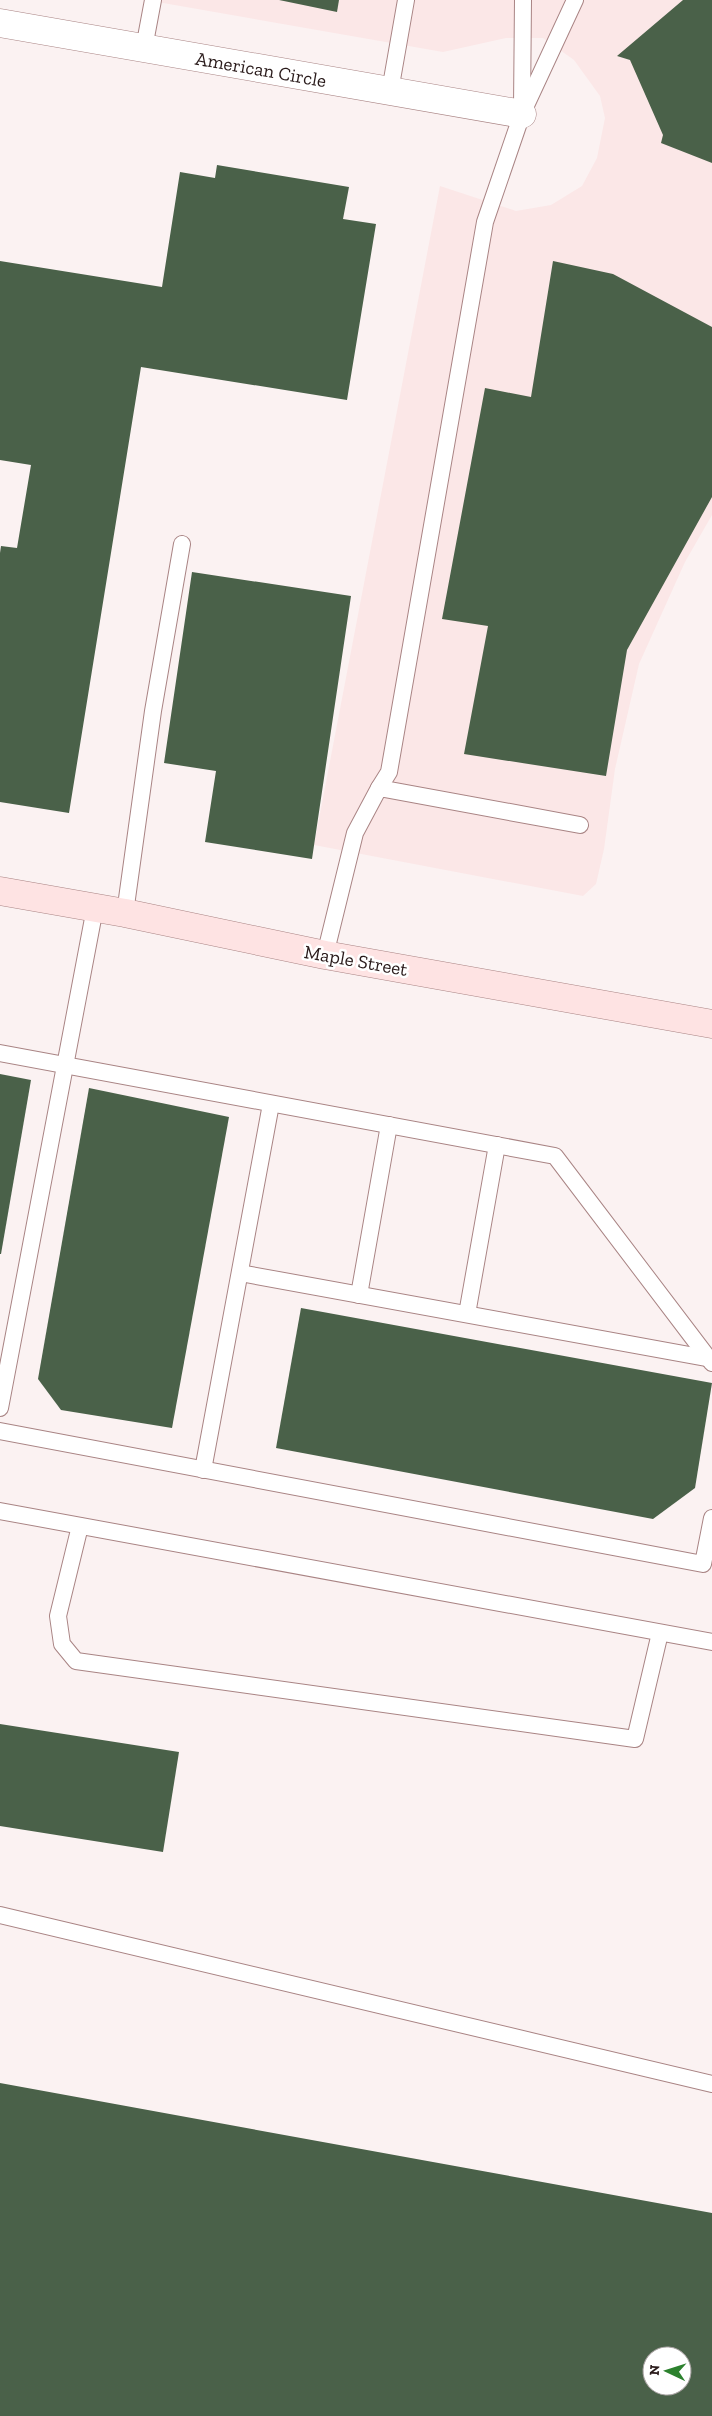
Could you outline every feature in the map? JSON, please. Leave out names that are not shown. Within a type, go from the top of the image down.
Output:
[{"type":"main road","name":"Maple Street","points":[[0,891],[125,913],[326,955],[712,1024]]},
{"type":"street","name":"American Circle","points":[[0,23],[522,114]]},
{"type":"lane","points":[[144,48],[153,0]]},
{"type":"lane","points":[[390,91],[406,0]]},
{"type":"lane","points":[[522,114],[523,0]]},
{"type":"lane","points":[[326,955],[355,833],[389,772],[485,222],[522,114],[574,0]]},
{"type":"lane","points":[[125,913],[153,711],[182,544]]},
{"type":"lane","points":[[379,788],[580,825]]},
{"type":"lane","points":[[0,1408],[95,908]]},
{"type":"lane","points":[[0,1053],[555,1156],[709,1360]]},
{"type":"lane","points":[[202,1470],[271,1104]]},
{"type":"lane","points":[[359,1295],[388,1125]]},
{"type":"lane","points":[[467,1314],[497,1146]]},
{"type":"lane","points":[[240,1273],[709,1360]]},
{"type":"lane","points":[[0,1431],[703,1564],[712,1518]]},
{"type":"lane","points":[[0,1512],[712,1642]]},
{"type":"lane","points":[[80,1526],[58,1616],[62,1644],[76,1661],[636,1739],[660,1633]]},
{"type":"lane","points":[[0,1916],[712,2084]]},
{"type":"shaded area","points":[[146,0],[712,0],[712,515],[685,562],[639,664],[615,769],[604,849],[596,884],[583,896],[314,845],[440,186],[516,211],[551,205],[582,186],[597,158],[605,118],[600,96],[574,60],[543,38],[506,38],[443,52]]},
{"type":"building","points":[[279,0],[339,0],[337,12]]},
{"type":"building","points":[[683,0],[712,0],[712,163],[661,143],[663,135],[630,60],[617,56]]},
{"type":"building","points":[[217,165],[349,187],[343,219],[376,224],[347,400],[141,367],[69,813],[0,802],[0,553],[1,546],[17,548],[31,465],[0,460],[0,261],[162,287],[180,172],[215,178]]},
{"type":"building","points":[[553,261],[613,274],[712,327],[712,497],[627,650],[606,776],[464,754],[488,626],[442,619],[485,388],[531,397]]},
{"type":"building","points":[[192,572],[351,596],[312,859],[205,842],[216,771],[164,763]]},
{"type":"building","points":[[0,1074],[31,1080],[1,1254],[0,1254]]},
{"type":"building","points":[[89,1088],[229,1117],[172,1428],[61,1410],[38,1379]]},
{"type":"building","points":[[301,1308],[712,1383],[695,1488],[653,1519],[276,1448]]},
{"type":"building","points":[[0,1724],[179,1752],[163,1852],[0,1826]]},
{"type":"building","points":[[0,2083],[712,2213],[712,2416],[0,2416]]}]
